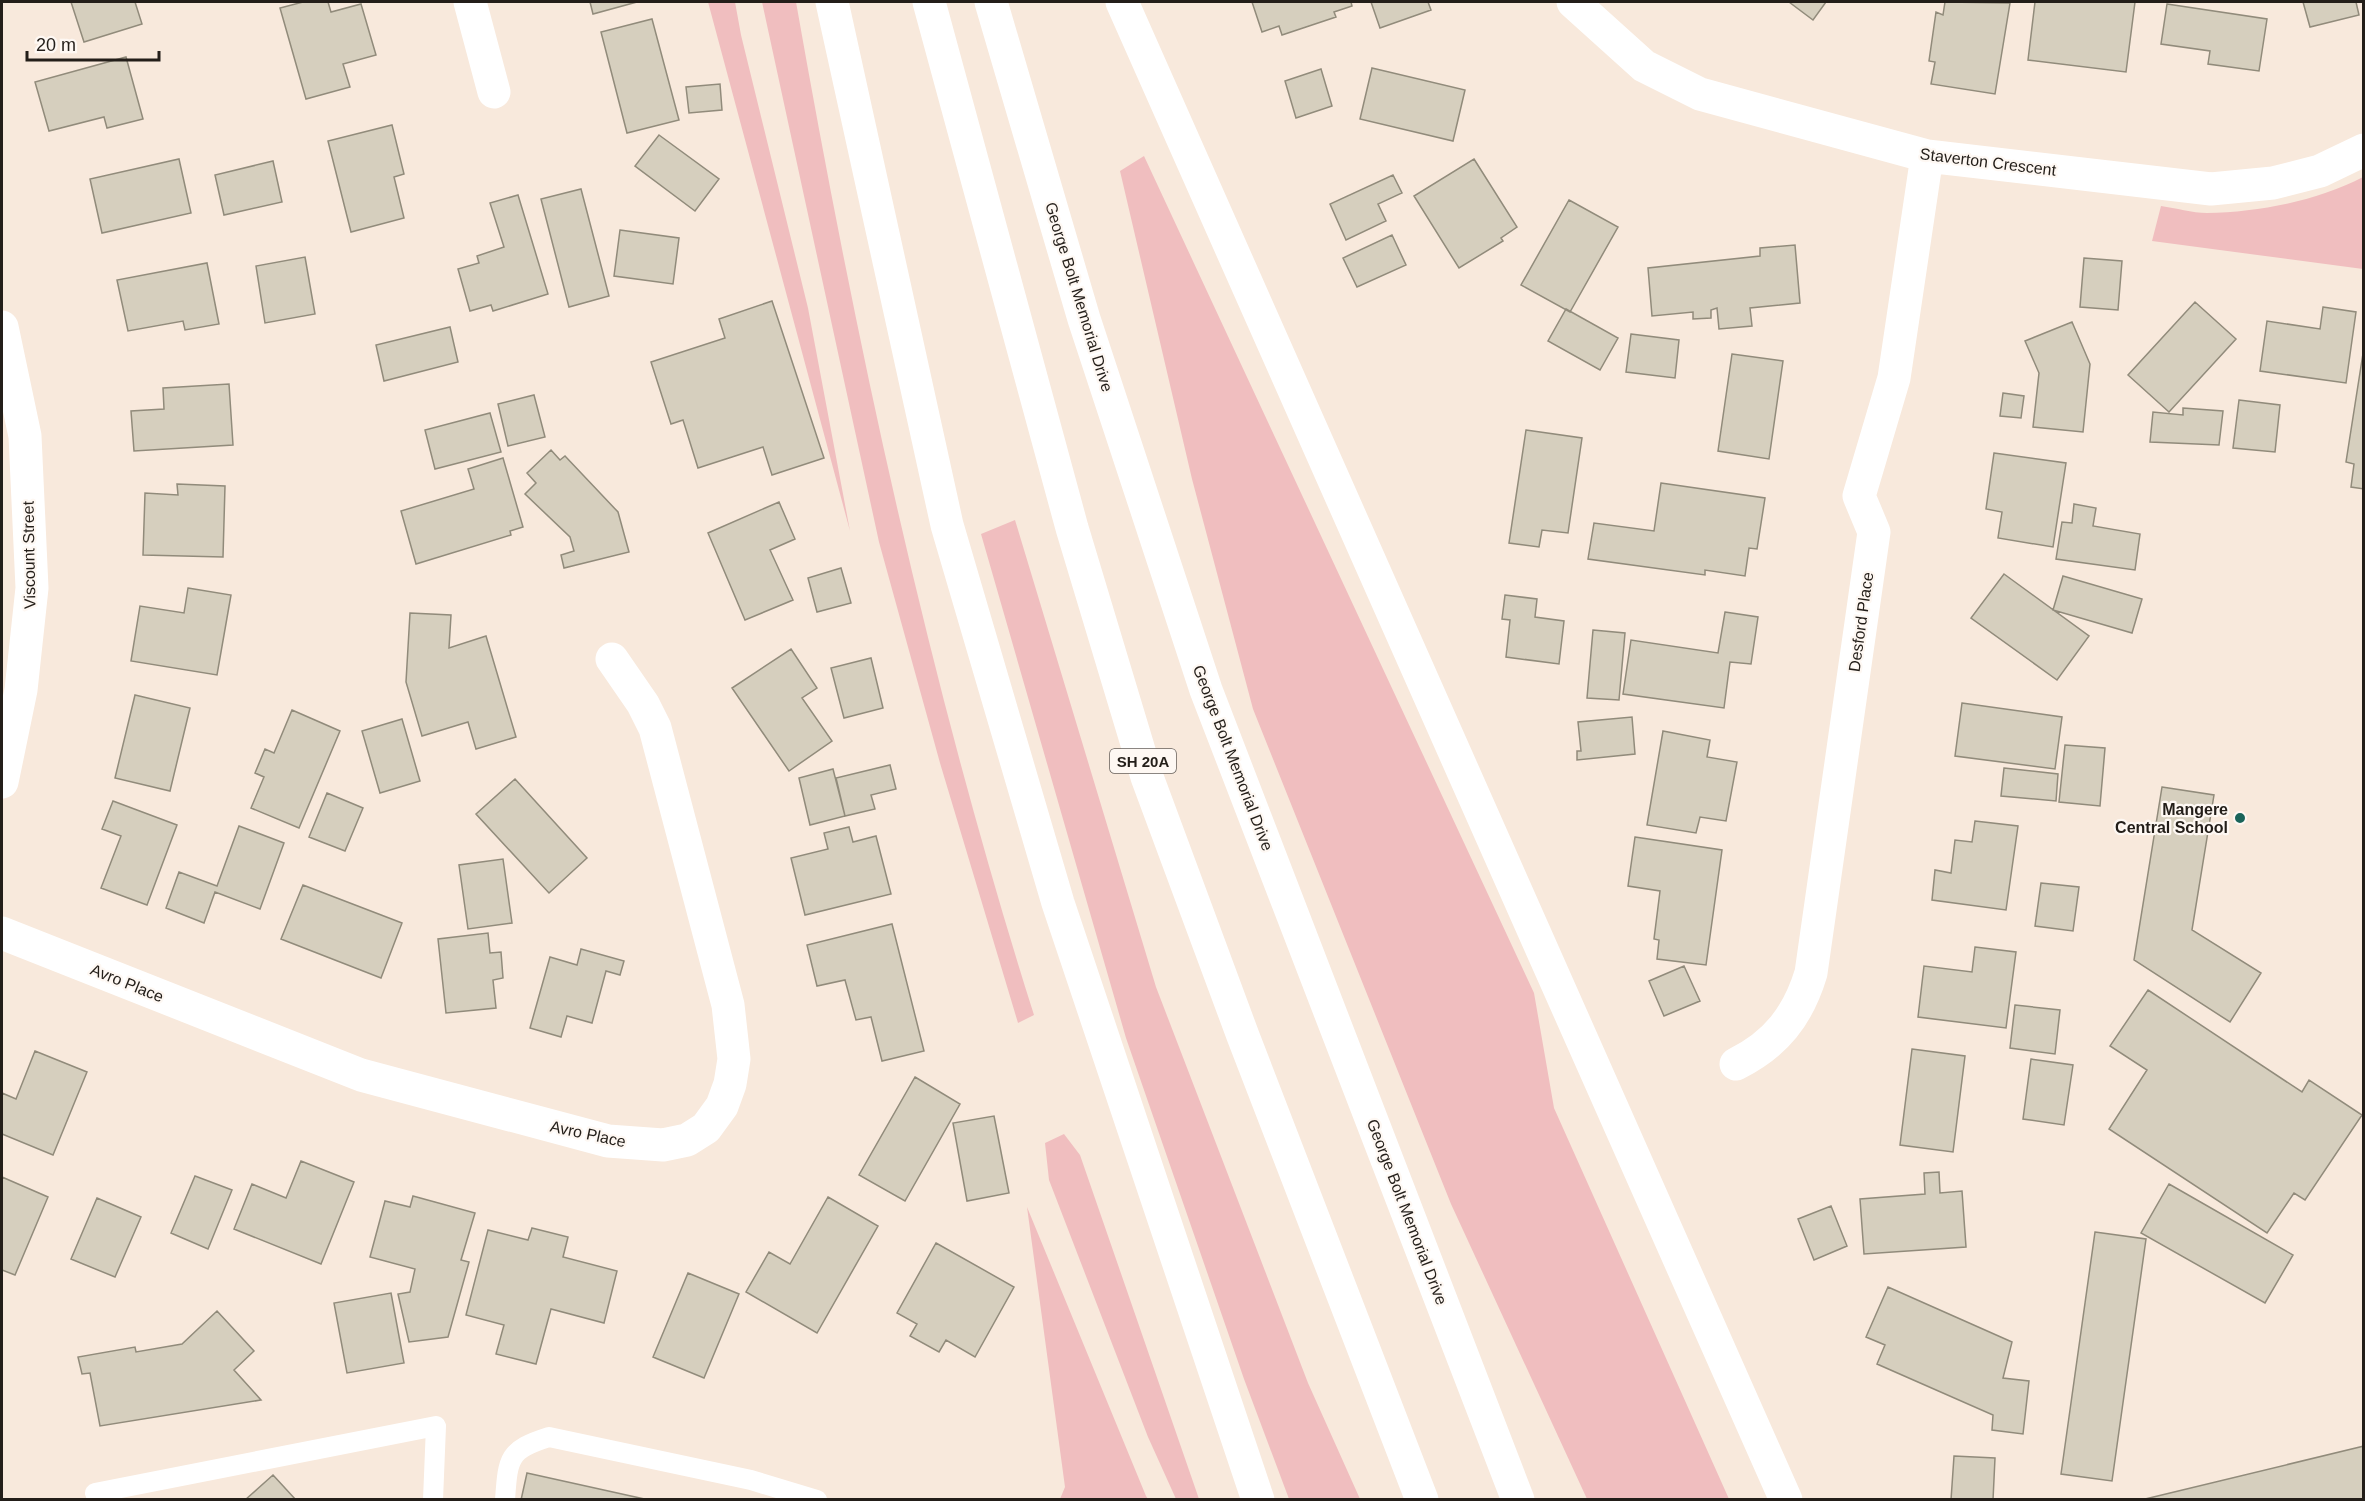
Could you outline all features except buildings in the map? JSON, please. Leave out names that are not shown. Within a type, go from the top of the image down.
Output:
[{"type":"main road","points":[[470,2],[494,92]]},
{"type":"main road","points":[[832,2],[947,525],[1058,903],[1258,1500]]},
{"type":"main road","name":"SH 20A","points":[[929,2],[1069,517],[1147,777],[1247,1047],[1422,1500]]},
{"type":"main road","name":"George Bolt Memorial Drive","points":[[991,2],[1083,319],[1206,690],[1518,1500]]},
{"type":"main road","points":[[1122,2],[1786,1500]]},
{"type":"main road","name":"Staverton Crescent","points":[[1573,2],[1644,66],[1700,94],[1927,156],[2211,189],[2273,183],[2320,171],[2364,150]]},
{"type":"main road","name":"Desford Place","points":[[1736,1064],[1759,1052],[1781,1032],[1795,1014],[1811,973],[1874,532],[1859,496],[1894,378],[1927,156]]},
{"type":"main road","name":"Viscount Street","points":[[2,327],[26,436],[32,588],[21,690],[2,782]]},
{"type":"main road","name":"Avro Place","points":[[2,933],[361,1075],[608,1141],[663,1146],[687,1140],[706,1128],[722,1106],[730,1084],[734,1059],[728,1005],[655,728],[643,704],[612,659]]},
{"type":"lane","points":[[94,1493],[436,1426],[433,1500]]},
{"type":"lane","points":[[505,1500],[510,1457],[523,1445],[549,1437],[751,1480],[817,1500]]},
{"type":"shaded area","points":[[708,2],[735,2],[741,35],[808,308],[850,531]]},
{"type":"shaded area","points":[[762,2],[796,2],[844,258],[898,512],[961,765],[1034,1015],[1018,1023],[940,763],[879,542]]},
{"type":"shaded area","points":[[1144,156],[1534,993],[1554,1108],[1729,1499],[1587,1499],[1451,1204],[1253,709],[1192,479],[1120,171]]},
{"type":"shaded area","points":[[2363,177],[2363,269],[2152,241],[2161,206],[2207,213],[2247,210],[2307,199]]},
{"type":"shaded area","points":[[1015,520],[1156,987],[1308,1383],[1360,1499],[1289,1499],[1244,1379],[1126,1038],[981,534]]},
{"type":"shaded area","points":[[1064,1134],[1080,1155],[1199,1499],[1176,1499],[1148,1437],[1049,1180],[1045,1143]]},
{"type":"shaded area","points":[[1027,1207],[1148,1499],[1060,1499],[1065,1487]]},
{"type":"place","name":"Mangere Central School","points":[[2240,818]]}]
